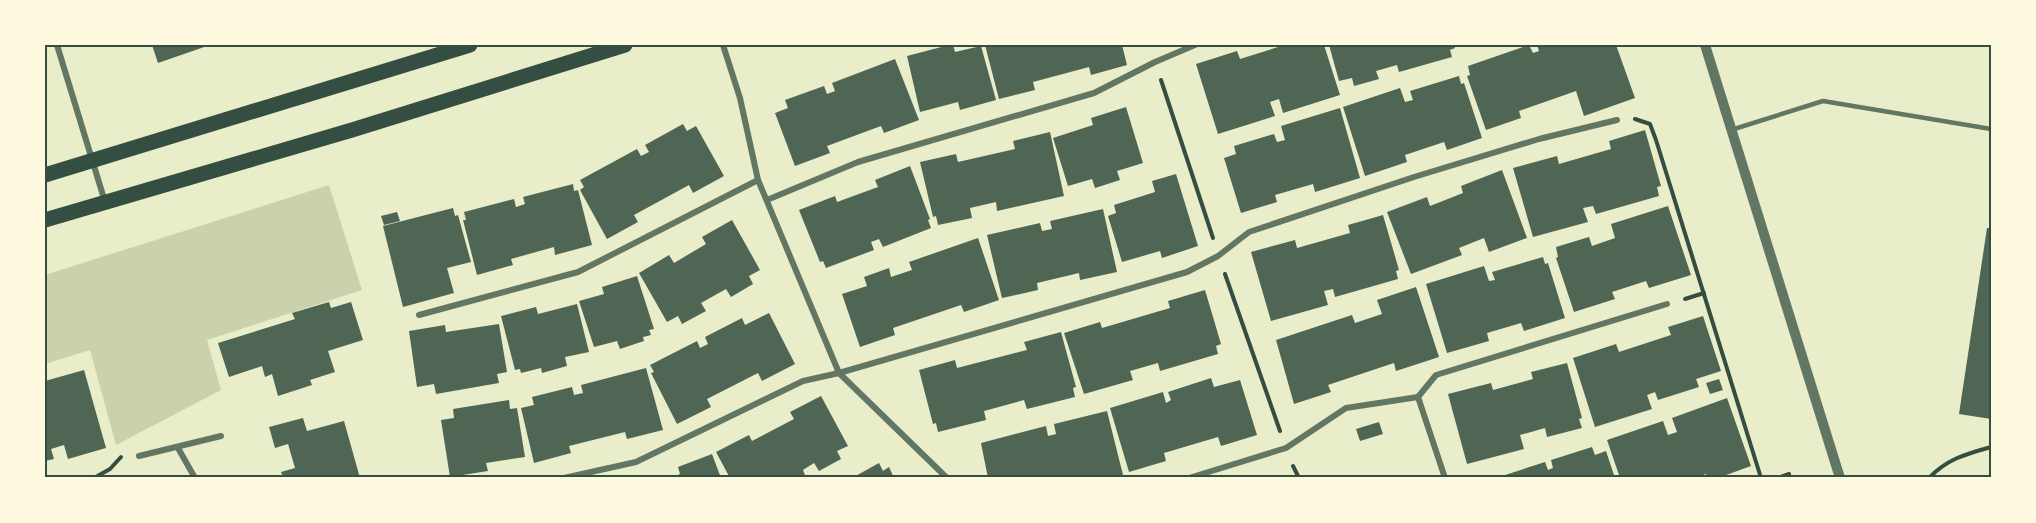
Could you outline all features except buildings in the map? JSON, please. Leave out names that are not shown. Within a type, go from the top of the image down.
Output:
[{"type":"main road","points":[[45,175],[470,45]]},
{"type":"main road","points":[[45,220],[352,130],[625,45]]},
{"type":"street","points":[[57,45],[105,202]]},
{"type":"street","points":[[723,45],[740,98],[758,180],[839,373],[947,478]]},
{"type":"street","points":[[767,200],[858,162],[1094,93],[1155,62],[1195,45]]},
{"type":"street","points":[[1705,45],[1840,478]]},
{"type":"street","points":[[564,478],[636,462],[803,381],[839,373],[1187,272],[1218,256],[1248,232],[1539,139],[1617,120]]},
{"type":"street","points":[[419,315],[578,272],[758,180]]},
{"type":"street","points":[[1189,478],[1286,448],[1346,408],[1418,397],[1436,375],[1667,304]]},
{"type":"street","points":[[1418,397],[1445,478]]},
{"type":"street","points":[[139,456],[221,436]]},
{"type":"street","points":[[178,448],[195,478]]},
{"type":"lane","points":[[1731,130],[1823,101],[1991,129]]},
{"type":"path","points":[[1617,120],[1634,119],[1650,124],[1761,478]]},
{"type":"path","points":[[1929,478],[1941,465],[1961,455],[1991,447]]},
{"type":"path","points":[[94,478],[110,469],[119,457],[139,456]]},
{"type":"path","points":[[1778,478],[1789,474]]},
{"type":"green space","points":[[329,185],[362,290],[207,340],[221,390],[116,445],[90,350],[45,364],[45,275]]}]
